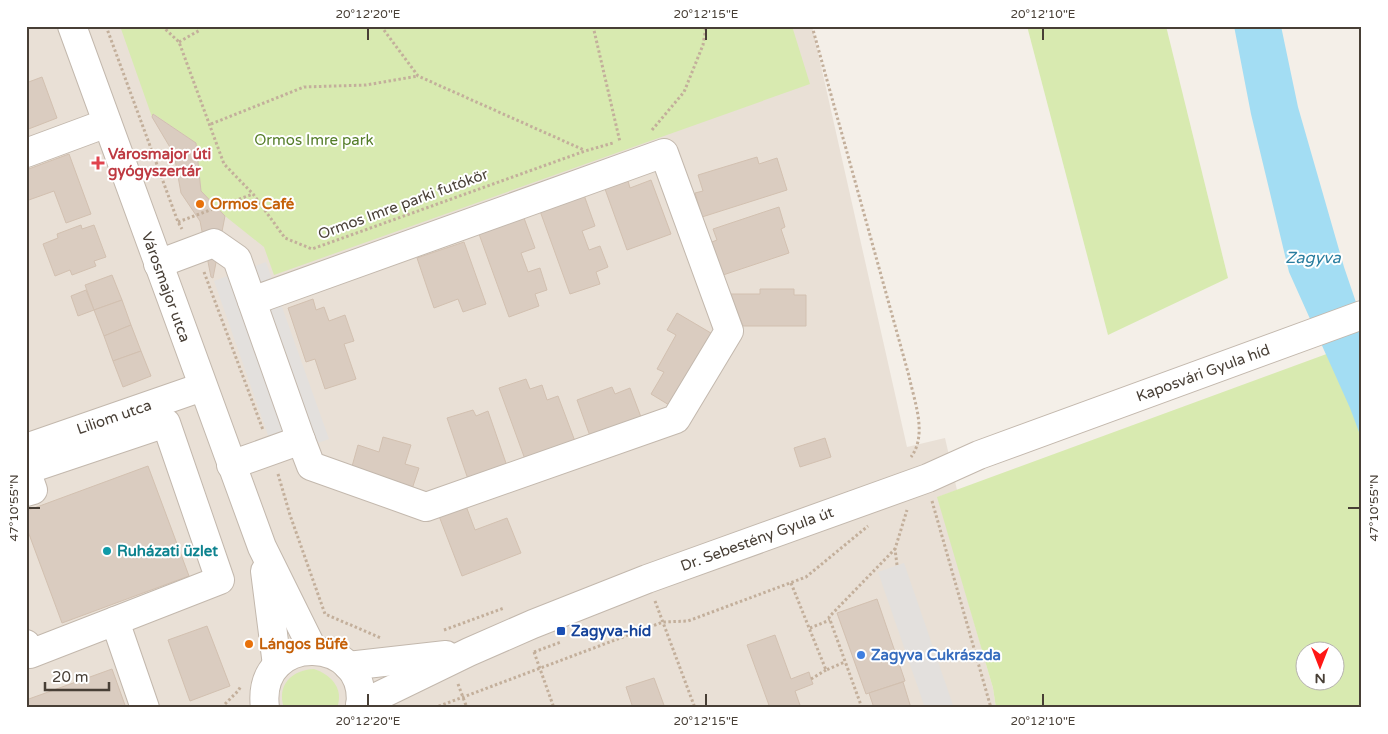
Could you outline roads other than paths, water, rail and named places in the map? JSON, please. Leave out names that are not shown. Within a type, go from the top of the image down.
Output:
[{"type":"street","name":"Városmajor utca","points":[[72,26],[202,387],[262,547]]},
{"type":"street","points":[[26,153],[107,124]]},
{"type":"street","points":[[158,264],[214,244],[237,259],[301,440],[311,466],[426,507],[676,419],[729,331],[664,153],[252,301]]},
{"type":"street","name":"Kaposvári Gyula híd","points":[[1045,430],[1362,315]]},
{"type":"street","name":"Liliom utca","points":[[26,448],[202,387]]},
{"type":"street","points":[[26,492],[33,490],[26,470],[166,423],[220,580],[30,654],[26,644]]},
{"type":"street","name":"Dr. Sebestény Gyula út","points":[[360,706],[470,652],[533,624],[647,579],[928,478],[979,455],[1045,430]]},
{"type":"street","points":[[231,465],[301,440]]},
{"type":"street","points":[[262,547],[313,650]]},
{"type":"street","points":[[262,547],[277,665]]},
{"type":"street","points":[[115,622],[145,708]]},
{"type":"street","points":[[259,704],[267,680],[277,665],[288,657],[300,652],[313,650],[332,655],[348,666],[358,684],[360,706]]},
{"type":"street","points":[[348,666],[470,652]]},
{"type":"water","name":"Zagyva","points":[[1234,26],[1281,26],[1298,107],[1344,267],[1362,320],[1362,440],[1350,408],[1289,272],[1251,114]]},
{"type":"place","name":"Városmajor úti gyógyszertár","points":[[98,163]]},
{"type":"place","name":"Ormos Café","points":[[200,204]]},
{"type":"place","name":"Ruházati üzlet","points":[[107,551]]},
{"type":"place","name":"Zagyva-híd","points":[[561,631]]},
{"type":"place","name":"Lángos Büfé","points":[[249,644]]},
{"type":"place","name":"Zagyva Cukrászda","points":[[861,655]]},
{"type":"park label","name":"Ormos Imre park","points":[[314,140]]}]
